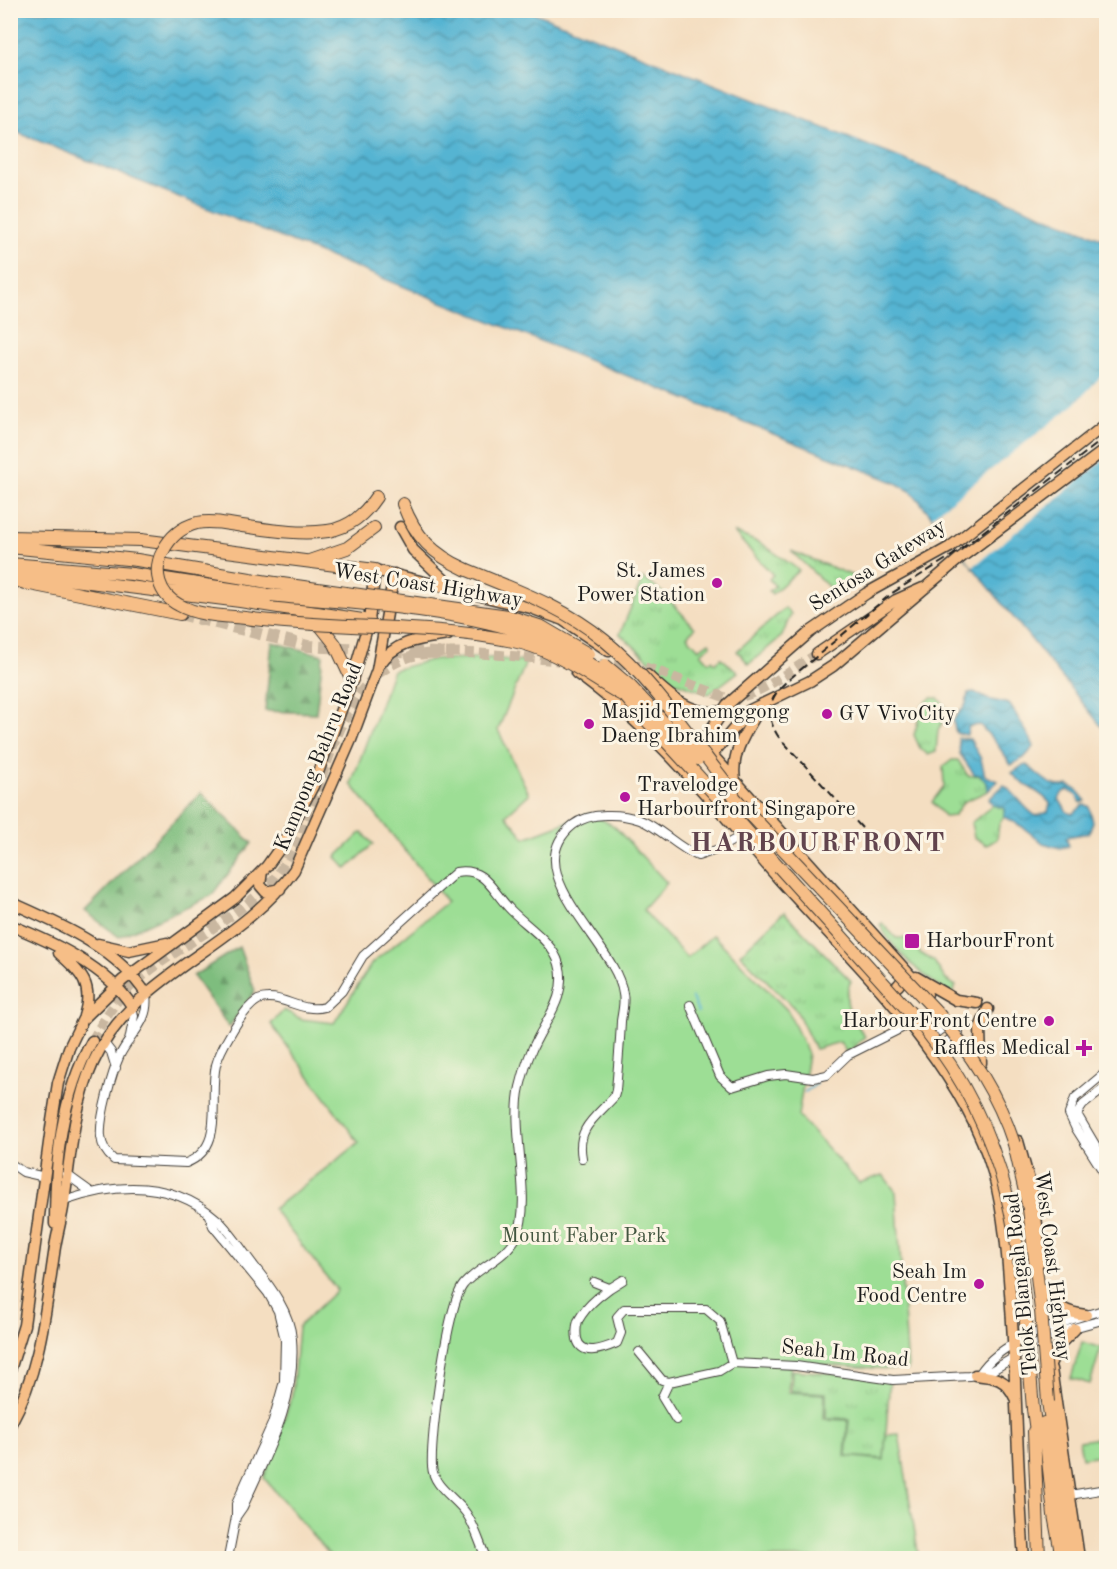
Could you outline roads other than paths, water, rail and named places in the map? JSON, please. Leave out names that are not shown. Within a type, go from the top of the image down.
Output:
[{"type":"highway","points":[[376,496],[354,521],[328,531],[303,533],[212,522],[196,524],[180,531],[167,544],[157,566],[159,582],[173,602],[197,612],[297,625],[427,632],[513,641],[544,650],[570,662],[622,695]]},
{"type":"highway","points":[[403,504],[418,534],[429,548],[443,559],[550,605],[605,640],[649,686],[726,783],[735,798]]},
{"type":"highway","points":[[307,561],[347,548],[374,528]]},
{"type":"highway","points":[[10,537],[141,540],[375,570]]},
{"type":"highway","name":"West Coast Highway","points":[[10,547],[136,560],[268,582],[485,611],[542,627],[597,659],[630,686],[937,1012],[978,1066],[997,1101],[1014,1144],[1029,1209],[1048,1401],[1073,1558]]},
{"type":"highway","name":"West Coast Highway","points":[[10,564],[132,574],[270,595],[451,615],[515,629],[574,654],[603,674],[924,1028],[946,1056],[971,1095],[994,1149],[1016,1229],[1033,1409],[1055,1558]]},
{"type":"highway","points":[[10,572],[240,601],[369,621]]},
{"type":"highway","points":[[10,578],[180,614]]},
{"type":"highway","points":[[308,612],[335,644],[352,680]]},
{"type":"highway","points":[[1048,1401],[1044,1427],[1054,1515],[1062,1558]]},
{"type":"highway","points":[[1033,1409],[1039,1558]]},
{"type":"main road","name":"Sentosa Gateway","points":[[694,762],[695,754],[722,711],[810,632],[867,593],[950,547],[1107,424]]},
{"type":"main road","name":"Sentosa Gateway","points":[[713,755],[750,710],[810,681],[833,666],[916,598],[925,586],[958,559],[1107,449]]},
{"type":"main road","points":[[400,527],[413,550],[453,588]]},
{"type":"main road","name":"Telok Blangah Road","points":[[375,570],[549,614],[601,645],[627,666],[702,743],[907,970],[951,1022],[981,1063],[1009,1117],[1026,1165],[1036,1216],[1050,1364],[1079,1558]]},
{"type":"main road","name":"Kampong Bahru Road","points":[[83,1019],[130,973],[219,911],[262,871],[296,822],[352,680],[369,621],[375,570]]},
{"type":"main road","points":[[816,654],[908,592],[925,586],[918,573],[914,572],[895,579]]},
{"type":"main road","name":"Kampong Bahru Road","points":[[54,1251],[80,1101],[104,1043],[132,1006],[146,994],[250,919],[280,889],[303,855],[351,740],[376,670],[387,624],[394,574]]},
{"type":"main road","name":"Telok Blangah Road","points":[[369,621],[511,643],[546,655],[612,700],[661,749],[741,836],[877,988],[931,1053],[963,1100],[993,1171],[1008,1260],[1018,1403],[1024,1558]]},
{"type":"main road","points":[[376,670],[388,654],[405,643],[448,635]]},
{"type":"main road","points":[[601,645],[620,651],[678,702],[712,713],[722,711]]},
{"type":"main road","points":[[735,780],[734,765],[738,747],[762,703]]},
{"type":"main road","points":[[661,749],[694,762],[705,762],[713,755]]},
{"type":"main road","points":[[694,762],[702,794]]},
{"type":"main road","points":[[262,871],[260,885],[266,892],[280,889]]},
{"type":"main road","points":[[10,902],[84,939],[106,947],[129,951],[154,948],[178,940]]},
{"type":"main road","points":[[10,925],[42,939],[91,968],[116,987],[132,1006]]},
{"type":"main road","points":[[10,1370],[24,1325],[58,1083],[69,1048],[90,999],[88,987],[67,961],[42,939]]},
{"type":"main road","points":[[84,939],[130,973],[146,994]]},
{"type":"main road","points":[[877,988],[887,992],[897,987],[907,970],[956,1000],[977,1003]]},
{"type":"main road","points":[[981,1063],[980,1028],[988,1009]]},
{"type":"main road","points":[[10,1425],[22,1403],[39,1353],[54,1251],[55,1206],[63,1121],[68,1093],[92,1041]]},
{"type":"main road","points":[[1044,1289],[1061,1309],[1073,1314],[1086,1315]]},
{"type":"main road","points":[[1050,1364],[1060,1344],[1075,1329]]},
{"type":"main road","points":[[978,1374],[1001,1379],[1009,1385],[1018,1403]]},
{"type":"main road","points":[[10,1404],[22,1403]]},
{"type":"street","points":[[582,1158],[579,1141],[584,1131],[614,1097],[616,1090],[623,993],[596,939],[562,889],[556,852],[562,837],[584,818],[598,816],[642,821],[674,844],[698,856],[716,850],[741,836]]},
{"type":"street","points":[[146,994],[145,1018],[129,1041],[116,1068],[101,1136],[108,1155],[114,1160],[131,1163],[175,1164],[197,1159],[208,1147],[213,1128],[215,1075],[218,1059],[237,1023],[250,1007],[258,1001],[271,998],[302,1008],[325,1007],[342,991],[363,956],[456,872],[476,872],[492,885],[507,907],[552,950],[559,963],[561,979],[559,994],[531,1052],[520,1089],[518,1124],[522,1203],[518,1234],[509,1248],[463,1285],[441,1368],[432,1456],[434,1476],[466,1514],[486,1558]]},
{"type":"street","points":[[690,1005],[720,1076],[732,1087],[768,1076],[786,1074],[813,1078],[827,1075],[848,1055],[908,1025]]},
{"type":"street","points":[[129,1041],[134,1016],[132,1006]]},
{"type":"street","points":[[923,1043],[951,1022]]},
{"type":"street","points":[[931,1053],[959,1033]]},
{"type":"street","points":[[104,1043],[111,1052],[116,1068]]},
{"type":"street","points":[[1107,1072],[1075,1098],[1070,1106],[1070,1114],[1075,1127],[1107,1176]]},
{"type":"street","points":[[1107,1087],[1083,1104],[1077,1114],[1107,1163]]},
{"type":"street","points":[[10,1163],[22,1172],[45,1177]]},
{"type":"street","points":[[66,1174],[91,1192]]},
{"type":"street","points":[[64,1201],[91,1192],[164,1189],[218,1220],[283,1307],[292,1337],[292,1381],[286,1405],[243,1507],[236,1517]]},
{"type":"street","points":[[208,1214],[213,1226],[268,1293],[278,1311],[286,1354],[284,1381],[262,1451],[236,1504],[236,1517],[228,1558]]},
{"type":"street","points":[[623,1280],[609,1288],[584,1313],[577,1325],[578,1342],[583,1348],[591,1350],[617,1343],[621,1333],[617,1317],[624,1309],[706,1309],[720,1321],[732,1363]]},
{"type":"street","points":[[594,1282],[609,1288]]},
{"type":"street","points":[[978,1374],[988,1361],[1047,1327],[1107,1309]]},
{"type":"street","name":"Seah Im Road","points":[[669,1382],[719,1371],[732,1363],[796,1366],[892,1380],[978,1374],[992,1371],[1055,1333],[1107,1319]]},
{"type":"street","points":[[639,1352],[662,1380],[669,1382],[662,1397],[676,1420]]},
{"type":"street","points":[[277,1402],[286,1405]]},
{"type":"street","points":[[1070,1495],[1107,1489]]},
{"type":"water","points":[[10,11],[530,11],[1106,240],[1106,732],[912,492],[896,483],[11,130]]},
{"type":"water","points":[[974,692],[987,699],[1009,704],[1034,747],[1024,758],[1011,765],[980,725],[969,726],[967,735],[956,733],[953,721],[966,704],[968,693]]},
{"type":"water","points":[[958,738],[970,739],[981,759],[985,776],[998,781],[988,791],[987,783],[980,775],[974,774],[960,754]]},
{"type":"water","points":[[1027,765],[1051,784],[1068,785],[1076,789],[1086,801],[1081,803],[1077,796],[1068,790],[1063,792],[1059,799],[1067,812],[1073,814],[1083,805],[1089,806],[1093,822],[1089,833],[1066,837],[1069,846],[1060,848],[1043,843],[1021,826],[1004,817],[1004,808],[993,805],[989,799],[1004,785],[1036,816],[1048,812],[1050,803],[1012,773]]},
{"type":"waterway","points":[[692,998],[698,1012]]},
{"type":"waterway","points":[[805,1092],[816,1084]]},
{"type":"tunnel","points":[[180,614],[308,646],[453,654]]},
{"type":"tunnel","points":[[92,1041],[114,1005],[131,986],[166,959],[240,909],[273,880],[297,839],[348,713],[359,694],[372,679],[388,667],[405,659],[429,654],[467,653],[564,661]]},
{"type":"tunnel","points":[[600,664],[640,666],[729,699],[751,694],[786,675],[817,654]]},
{"type":"railway","points":[[862,828],[778,736],[770,714],[775,694],[786,682],[892,593],[953,555],[1106,437]]},
{"type":"place","name":"St. James Power Station","points":[[717,583]]},
{"type":"place","name":"GV VivoCity","points":[[827,714]]},
{"type":"place","name":"Masjid Tememggong Daeng Ibrahim","points":[[589,724]]},
{"type":"place","name":"Travelodge Harbourfront Singapore","points":[[625,797]]},
{"type":"place","name":"HarbourFront","points":[[912,941]]},
{"type":"place","name":"HarbourFront Centre","points":[[1049,1021]]},
{"type":"place","name":"Raffles Medical","points":[[1084,1048]]},
{"type":"place","name":"Seah Im Food Centre","points":[[979,1284]]},
{"type":"district","name":"HARBOURFRONT","points":[[818,843]]},
{"type":"park label","name":"Mount Faber Park","points":[[584,1236]]}]
